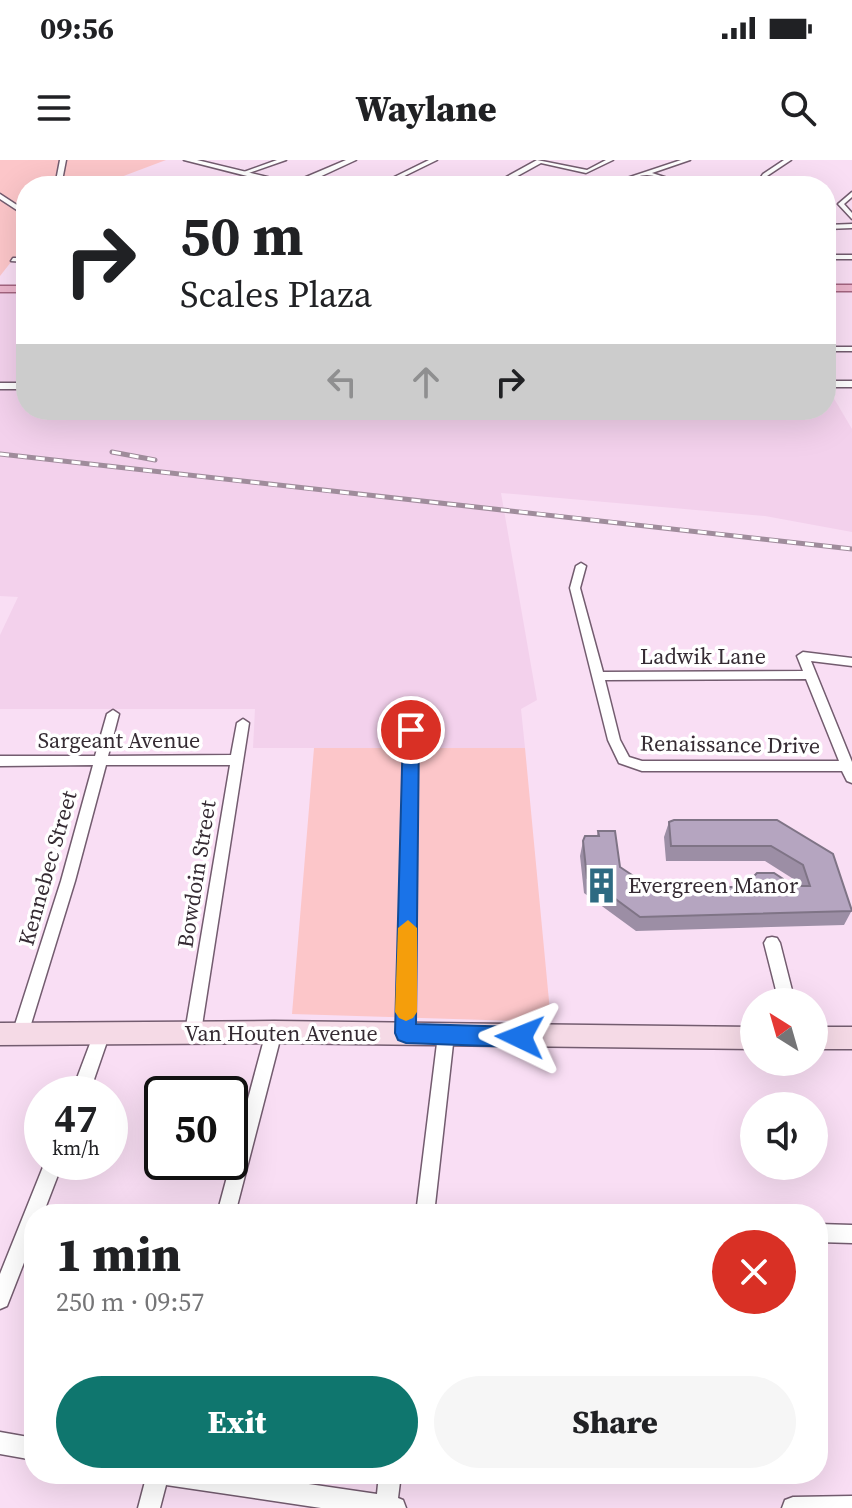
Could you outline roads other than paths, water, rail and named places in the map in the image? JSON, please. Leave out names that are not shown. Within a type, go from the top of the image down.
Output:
[{"type":"main road","name":"Van Houten Avenue","points":[[10,1034],[274,1032],[740,1038]]},
{"type":"main road","points":[[828,1038],[852,1038]]},
{"type":"street","points":[[188,160],[255,176]]},
{"type":"street","points":[[244,173],[283,160]]},
{"type":"street","points":[[316,176],[352,160]]},
{"type":"street","points":[[400,176],[434,160]]},
{"type":"street","points":[[512,176],[541,161],[588,171],[610,160]]},
{"type":"street","points":[[636,176],[687,160]]},
{"type":"street","points":[[764,176],[788,160]]},
{"type":"street","points":[[645,173],[655,176]]},
{"type":"street","points":[[852,194],[842,206],[852,217]]},
{"type":"street","name":"Renaissance Drive","points":[[581,566],[575,588],[618,753],[633,764],[850,772]]},
{"type":"street","points":[[850,772],[803,656],[852,662]]},
{"type":"street","name":"Ladwik Lane","points":[[597,676],[809,675]]},
{"type":"street","name":"Kennebec Street","points":[[10,1034],[113,714]]},
{"type":"street","name":"Bowdoin Street","points":[[193,1032],[243,723]]},
{"type":"street","points":[[406,1033],[411,730]]},
{"type":"street","name":"Sargeant Avenue","points":[[0,761],[237,760]]},
{"type":"street","points":[[772,943],[783,988]]},
{"type":"street","points":[[229,1204],[274,1032]]},
{"type":"street","points":[[86,1076],[102,1033]]},
{"type":"street","points":[[426,1204],[446,1035]]},
{"type":"street","points":[[37,1204],[47,1180]]},
{"type":"street","points":[[828,1233],[852,1234]]},
{"type":"street","points":[[0,1299],[24,1238]]},
{"type":"street","points":[[0,1443],[24,1447]]},
{"type":"street","points":[[149,1508],[155,1484]]},
{"type":"street","points":[[234,1484],[389,1507],[390,1484]]},
{"type":"street","points":[[793,1508],[852,1507]]},
{"type":"railway","points":[[112,452],[155,460]]},
{"type":"railway","points":[[0,454],[852,549]]},
{"type":"place","name":"Evergreen Manor","points":[[602,885]]}]
